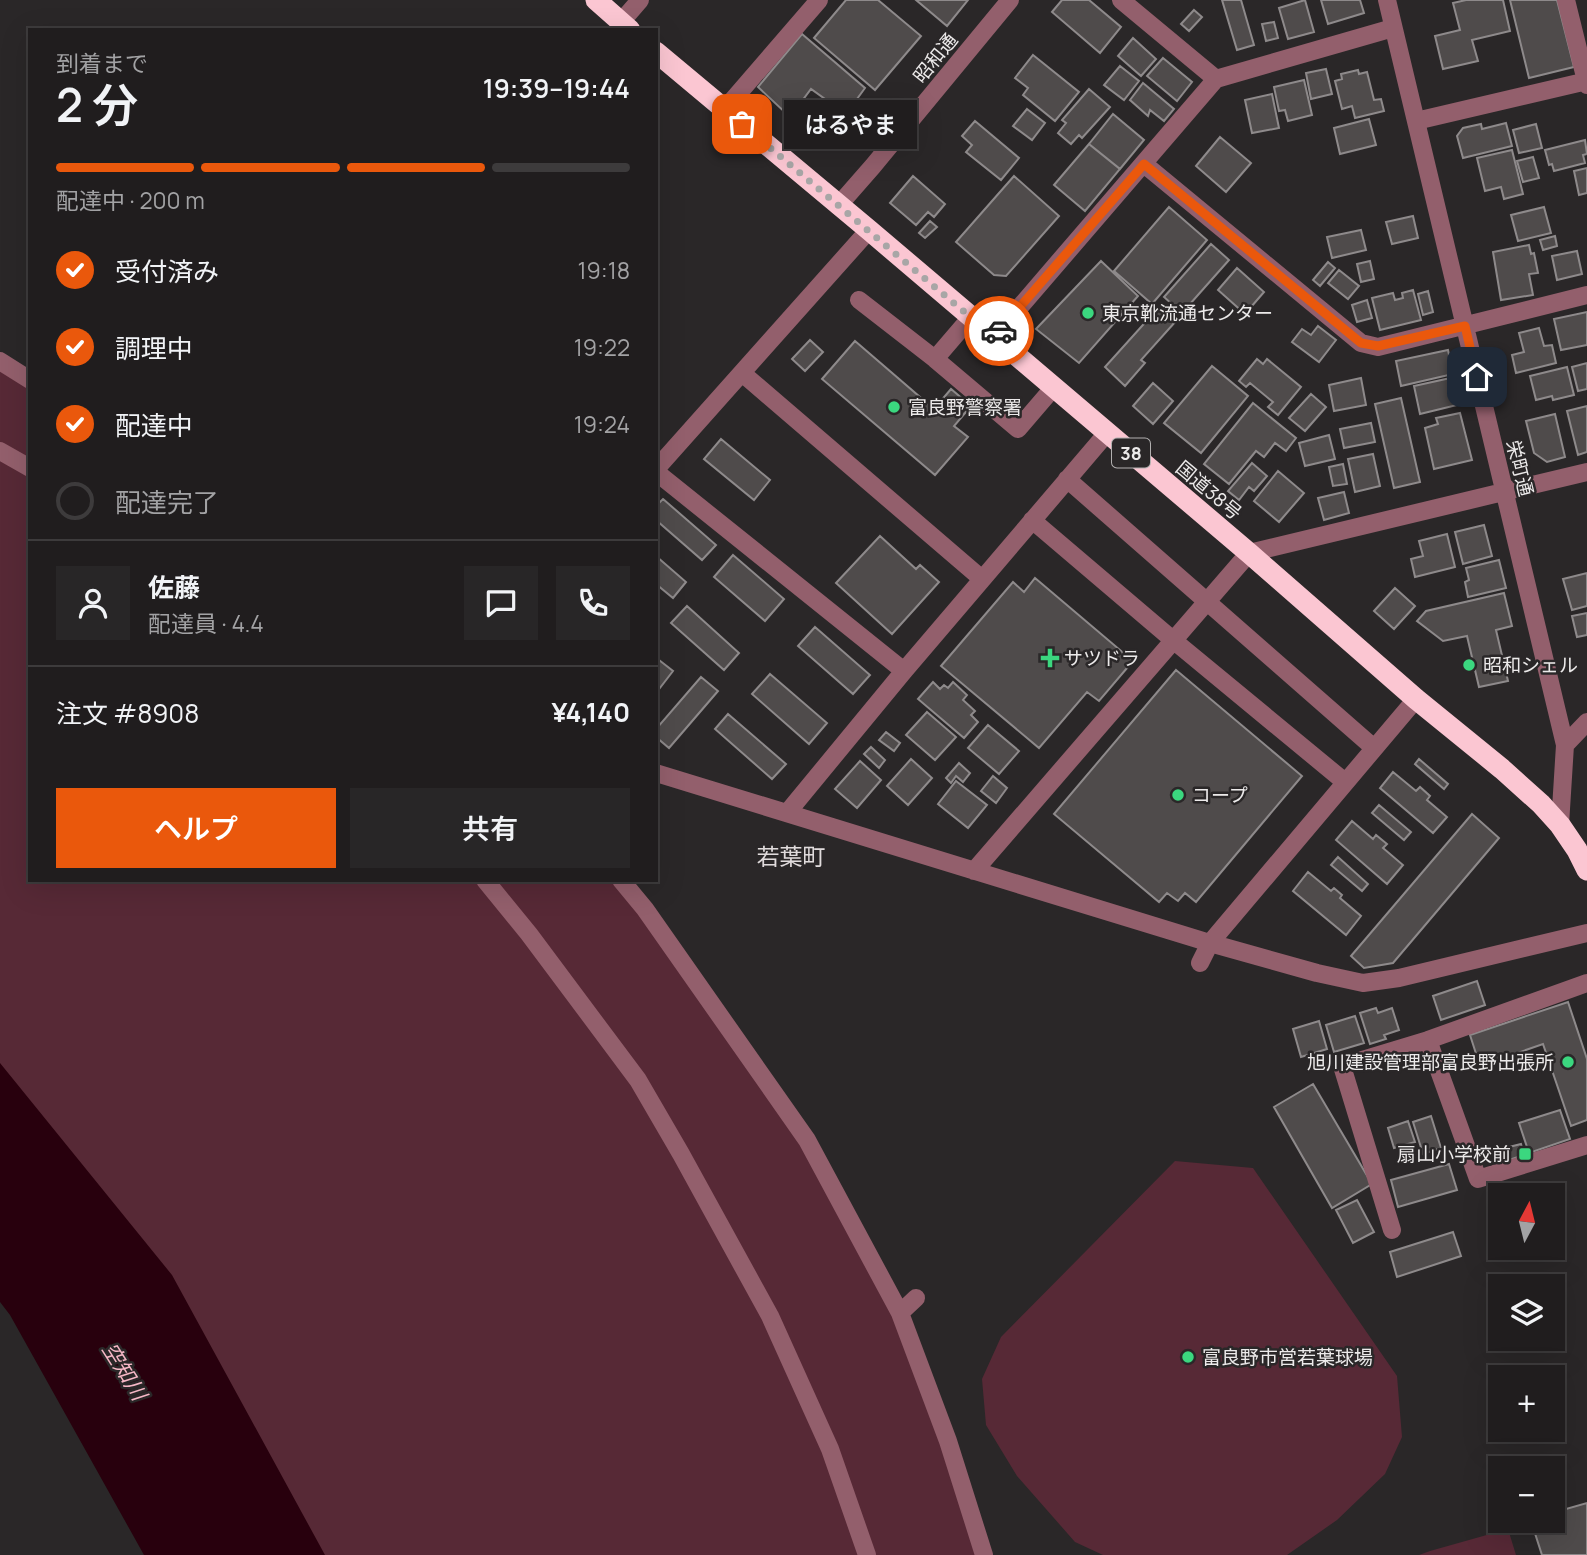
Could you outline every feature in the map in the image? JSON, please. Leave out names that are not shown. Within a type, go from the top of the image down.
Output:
[{"type":"highway","points":[[596,0],[625,26]]},
{"type":"highway","name":"国道38号","points":[[658,54],[1249,553],[1416,699],[1502,769],[1560,825],[1587,870]]},
{"type":"street","points":[[625,26],[640,0]]},
{"type":"street","points":[[724,109],[819,0]]},
{"type":"street","name":"昭和通","points":[[838,205],[1010,0]]},
{"type":"street","points":[[1121,0],[1216,79]]},
{"type":"street","name":"栄町通","points":[[1387,0],[1565,745],[1560,825]]},
{"type":"street","points":[[1416,121],[1587,82],[1566,0]]},
{"type":"street","points":[[994,337],[1216,79],[1393,28]]},
{"type":"street","points":[[1144,164],[1361,343],[1378,346],[1587,295]]},
{"type":"street","points":[[658,469],[869,230]]},
{"type":"street","points":[[859,300],[1018,429],[1054,387]]},
{"type":"street","points":[[935,359],[971,317]]},
{"type":"street","points":[[0,361],[28,379]]},
{"type":"street","points":[[742,373],[982,579]]},
{"type":"street","points":[[787,813],[1107,433]]},
{"type":"street","points":[[0,452],[28,467]]},
{"type":"street","points":[[974,871],[1249,553],[1587,472]]},
{"type":"street","points":[[658,473],[904,671]]},
{"type":"street","points":[[1067,479],[1374,748]]},
{"type":"street","points":[[1032,520],[1345,782]]},
{"type":"street","points":[[1200,963],[1210,943],[1416,699]]},
{"type":"street","points":[[1565,745],[1587,722]]},
{"type":"street","points":[[658,774],[1210,943],[1363,983],[1399,978],[1587,933]]},
{"type":"street","points":[[487,882],[638,1080],[681,1154],[770,1316],[830,1449],[867,1555]]},
{"type":"street","points":[[623,882],[645,909],[807,1140],[900,1313],[948,1441],[984,1555]]},
{"type":"street","points":[[1392,1230],[1342,1066],[1428,1040],[1587,983]]},
{"type":"street","points":[[1428,1040],[1478,1179],[1587,1145]]},
{"type":"street","points":[[900,1313],[916,1298]]},
{"type":"shaded area","points":[[0,361],[28,379],[28,882],[622,882],[807,1140],[900,1313],[984,1555],[313,1555],[0,1083]]},
{"type":"shaded area","name":"富良野市営若葉球場","points":[[1175,1161],[1253,1168],[1397,1376],[1402,1437],[1385,1474],[1337,1520],[1287,1555],[1103,1555],[1075,1542],[1017,1476],[986,1425],[982,1379],[1001,1337]]},
{"type":"shaded area","points":[[1494,1533],[1509,1533],[1516,1555],[1419,1555]]},
{"type":"water","name":"空知川","points":[[0,1063],[172,1275],[325,1555],[144,1555],[10,1315],[0,1302]]},
{"type":"building","points":[[846,0],[878,0],[921,36],[875,90],[814,38]]},
{"type":"building","points":[[916,0],[968,0],[947,26]]},
{"type":"building","points":[[1062,0],[1089,0],[1121,27],[1100,53],[1052,12]]},
{"type":"building","points":[[1222,0],[1241,0],[1254,45],[1237,50]]},
{"type":"building","points":[[1305,0],[1314,32],[1288,39],[1279,8]]},
{"type":"building","points":[[1321,0],[1360,0],[1364,13],[1328,24]]},
{"type":"building","points":[[1466,0],[1503,0],[1510,31],[1472,40],[1478,61],[1443,69],[1435,36],[1460,30],[1453,3]]},
{"type":"building","points":[[1510,0],[1557,0],[1574,67],[1529,78]]},
{"type":"building","points":[[1194,10],[1202,17],[1189,31],[1181,24]]},
{"type":"building","points":[[1274,22],[1278,38],[1266,41],[1262,24]]},
{"type":"building","points":[[802,34],[865,88],[846,114],[811,89],[790,117],[758,87]]},
{"type":"building","points":[[1133,38],[1156,59],[1141,76],[1118,56]]},
{"type":"building","points":[[1033,55],[1079,92],[1055,121],[1023,95],[1028,88],[1015,78]]},
{"type":"building","points":[[1163,58],[1192,82],[1177,101],[1147,76]]},
{"type":"building","points":[[1120,66],[1139,81],[1124,100],[1104,85]]},
{"type":"building","points":[[1326,69],[1332,94],[1311,99],[1306,73]]},
{"type":"building","points":[[1358,70],[1359,74],[1367,72],[1374,100],[1381,99],[1384,111],[1355,118],[1352,106],[1342,109],[1335,81],[1342,79],[1341,74]]},
{"type":"building","points":[[1304,80],[1312,115],[1288,121],[1285,110],[1279,111],[1274,87]]},
{"type":"building","points":[[1143,83],[1174,109],[1164,121],[1150,110],[1148,116],[1130,100]]},
{"type":"building","points":[[1089,89],[1110,107],[1082,138],[1079,135],[1071,144],[1058,133],[1066,123],[1062,120]]},
{"type":"building","points":[[1272,94],[1279,128],[1252,133],[1245,100]]},
{"type":"building","points":[[1027,109],[1045,123],[1032,140],[1013,126]]},
{"type":"building","points":[[1113,114],[1144,140],[1120,169],[1089,144]]},
{"type":"building","points":[[1369,119],[1376,145],[1340,154],[1334,128]]},
{"type":"building","points":[[975,121],[1019,158],[1001,180],[966,152],[972,145],[962,136]]},
{"type":"building","points":[[1506,123],[1512,146],[1463,158],[1457,136],[1463,128],[1481,124],[1482,129]]},
{"type":"building","points":[[1536,124],[1542,148],[1519,153],[1513,130]]},
{"type":"building","points":[[1220,137],[1251,163],[1226,192],[1196,166]]},
{"type":"building","points":[[1585,140],[1585,163],[1554,171],[1552,164],[1549,165],[1545,150]]},
{"type":"building","points":[[1089,144],[1120,169],[1085,211],[1054,185]]},
{"type":"building","points":[[1512,150],[1523,194],[1504,199],[1501,187],[1485,191],[1477,158]]},
{"type":"building","points":[[1533,157],[1539,178],[1523,182],[1517,161]]},
{"type":"building","points":[[1587,168],[1587,193],[1579,195],[1574,171]]},
{"type":"building","points":[[913,176],[945,204],[934,217],[928,212],[916,225],[890,203]]},
{"type":"building","points":[[1014,176],[1059,216],[1006,276],[994,275],[956,242]]},
{"type":"building","points":[[1169,207],[1207,240],[1152,304],[1114,271]]},
{"type":"building","points":[[1544,207],[1551,233],[1518,241],[1511,215]]},
{"type":"building","points":[[1413,216],[1418,238],[1392,244],[1386,222]]},
{"type":"building","points":[[930,221],[937,227],[925,238],[919,233]]},
{"type":"building","points":[[1361,230],[1366,250],[1332,258],[1327,237]]},
{"type":"building","points":[[1555,236],[1557,246],[1543,250],[1540,240]]},
{"type":"building","points":[[1211,244],[1229,260],[1182,313],[1164,297]]},
{"type":"building","points":[[1529,245],[1531,254],[1534,253],[1538,273],[1529,274],[1533,295],[1501,300],[1493,252]]},
{"type":"building","points":[[1577,251],[1582,274],[1557,280],[1552,256]]},
{"type":"building","name":"東京靴流通センター","points":[[1101,261],[1138,296],[1079,363],[1036,329]]},
{"type":"building","points":[[1370,261],[1374,279],[1361,282],[1357,264]]},
{"type":"building","points":[[1328,262],[1335,268],[1320,286],[1313,280]]},
{"type":"building","points":[[1237,268],[1264,292],[1245,314],[1218,290]]},
{"type":"building","points":[[1339,270],[1359,286],[1348,299],[1328,283]]},
{"type":"building","points":[[1413,290],[1421,320],[1380,330],[1372,298],[1393,293],[1395,300],[1403,298],[1402,293]]},
{"type":"building","points":[[1428,291],[1433,312],[1423,315],[1418,294]]},
{"type":"building","points":[[1367,300],[1372,318],[1357,322],[1352,305]]},
{"type":"building","points":[[1160,306],[1176,321],[1141,360],[1145,363],[1125,386],[1105,367]]},
{"type":"building","points":[[1587,312],[1587,345],[1561,350],[1554,319]]},
{"type":"building","points":[[1318,326],[1336,340],[1319,362],[1292,342],[1302,329],[1311,335]]},
{"type":"building","points":[[1539,328],[1544,346],[1552,345],[1556,363],[1516,373],[1512,355],[1524,352],[1519,333]]},
{"type":"building","points":[[810,340],[823,352],[805,371],[792,359]]},
{"type":"building","name":"富良野警察署","points":[[855,341],[934,409],[951,389],[971,406],[954,426],[968,437],[935,475],[822,379]]},
{"type":"building","points":[[1448,350],[1453,374],[1401,386],[1396,361]]},
{"type":"building","points":[[1257,359],[1263,364],[1267,359],[1301,387],[1278,415],[1268,407],[1273,402],[1250,383],[1246,387],[1239,381]]},
{"type":"building","points":[[1587,363],[1587,389],[1578,391],[1572,367]]},
{"type":"building","points":[[1212,366],[1248,396],[1201,453],[1164,423]]},
{"type":"building","points":[[1567,367],[1574,395],[1553,400],[1552,396],[1536,400],[1530,376]]},
{"type":"building","points":[[1455,377],[1461,404],[1420,414],[1414,386]]},
{"type":"building","points":[[1361,378],[1366,405],[1334,411],[1329,385]]},
{"type":"building","points":[[1153,383],[1173,401],[1153,424],[1133,406]]},
{"type":"building","points":[[1311,394],[1326,407],[1305,431],[1289,418]]},
{"type":"building","points":[[1401,398],[1420,482],[1394,488],[1375,404]]},
{"type":"building","points":[[1253,403],[1296,438],[1286,451],[1275,443],[1264,457],[1256,451],[1229,484],[1204,464]]},
{"type":"building","points":[[1587,406],[1587,452],[1578,455],[1567,411]]},
{"type":"building","points":[[1460,413],[1472,460],[1434,469],[1425,428],[1438,424],[1436,418]]},
{"type":"building","points":[[1555,414],[1565,457],[1547,462],[1534,453],[1526,421]]},
{"type":"building","points":[[1371,423],[1375,442],[1344,448],[1340,429]]},
{"type":"building","points":[[1329,435],[1335,459],[1305,466],[1299,443]]},
{"type":"building","points":[[721,439],[770,480],[754,500],[704,459]]},
{"type":"building","points":[[1373,454],[1380,486],[1355,492],[1348,459]]},
{"type":"building","points":[[1252,463],[1267,476],[1254,491],[1249,487],[1239,500],[1228,491]]},
{"type":"building","points":[[1343,464],[1347,484],[1333,486],[1329,467]]},
{"type":"building","points":[[1278,471],[1304,493],[1279,522],[1254,501]]},
{"type":"building","points":[[1344,492],[1349,513],[1324,520],[1318,498]]},
{"type":"building","points":[[663,499],[716,545],[702,560],[658,522],[658,504]]},
{"type":"building","points":[[1484,525],[1492,556],[1463,564],[1455,532]]},
{"type":"building","points":[[1447,534],[1455,567],[1415,577],[1411,559],[1423,556],[1419,541]]},
{"type":"building","points":[[880,536],[916,569],[920,565],[939,582],[892,634],[836,583]]},
{"type":"building","points":[[733,555],[784,599],[765,621],[714,577]]},
{"type":"building","points":[[658,558],[686,582],[673,598],[658,586]]},
{"type":"building","points":[[1499,560],[1506,588],[1468,597],[1465,582],[1469,580],[1466,568]]},
{"type":"building","points":[[1587,573],[1587,606],[1572,610],[1563,579]]},
{"type":"building","points":[[1035,578],[1133,661],[1099,701],[1087,692],[1039,748],[941,666],[1013,582],[1024,592]]},
{"type":"building","points":[[1395,588],[1415,606],[1394,629],[1374,611]]},
{"type":"building","points":[[1504,593],[1512,626],[1496,630],[1508,681],[1479,687],[1467,636],[1443,641],[1417,621],[1426,611]]},
{"type":"building","points":[[687,606],[739,653],[724,670],[671,623]]},
{"type":"building","points":[[1587,613],[1587,635],[1577,637],[1572,616]]},
{"type":"building","points":[[815,627],[870,675],[853,694],[798,646]]},
{"type":"building","points":[[658,661],[673,671],[658,690]]},
{"type":"building","name":"コープ","points":[[1176,670],[1302,776],[1196,902],[1185,893],[1178,901],[1167,893],[1159,902],[1054,814]]},
{"type":"building","points":[[770,674],[827,723],[809,744],[752,694]]},
{"type":"building","points":[[701,677],[718,691],[669,748],[658,739],[658,727]]},
{"type":"building","points":[[933,682],[940,689],[944,685],[948,688],[953,682],[967,695],[963,700],[975,711],[971,715],[978,722],[964,738],[918,699]]},
{"type":"building","points":[[927,712],[956,737],[935,760],[906,735]]},
{"type":"building","points":[[728,714],[786,764],[772,779],[715,729]]},
{"type":"building","points":[[988,725],[1019,751],[999,774],[968,748]]},
{"type":"building","points":[[886,732],[900,743],[894,751],[879,740]]},
{"type":"building","points":[[871,747],[885,760],[879,768],[864,754]]},
{"type":"building","points":[[911,759],[932,778],[908,805],[887,786]]},
{"type":"building","points":[[1419,759],[1448,784],[1444,789],[1415,764]]},
{"type":"building","points":[[860,761],[881,780],[857,808],[835,789]]},
{"type":"building","points":[[959,763],[970,773],[963,782],[956,776],[951,783],[946,778]]},
{"type":"building","points":[[1393,772],[1416,791],[1420,787],[1430,796],[1427,800],[1447,817],[1433,833],[1380,788]]},
{"type":"building","points":[[993,776],[1007,788],[996,803],[981,791]]},
{"type":"building","points":[[956,781],[987,805],[968,828],[938,804]]},
{"type":"building","points":[[1379,805],[1411,832],[1404,840],[1372,813]]},
{"type":"building","points":[[1472,814],[1499,838],[1393,963],[1364,968],[1351,956]]},
{"type":"building","points":[[1352,821],[1373,839],[1376,835],[1387,844],[1383,848],[1403,865],[1387,884],[1336,840]]},
{"type":"building","points":[[1338,857],[1368,884],[1362,891],[1331,865]]},
{"type":"building","points":[[1308,872],[1331,891],[1334,888],[1342,895],[1340,898],[1361,916],[1346,935],[1293,891]]},
{"type":"building","points":[[1477,981],[1485,1005],[1441,1020],[1433,996]]},
{"type":"building","name":"旭川建設管理部富良野出張所","points":[[1568,1002],[1587,1059],[1587,1120],[1571,1126],[1543,1044],[1480,1066],[1470,1035]]},
{"type":"building","points":[[1376,1008],[1378,1013],[1392,1008],[1399,1030],[1384,1035],[1386,1039],[1370,1044],[1360,1013]]},
{"type":"building","points":[[1355,1016],[1364,1043],[1334,1052],[1326,1025]]},
{"type":"building","points":[[1319,1021],[1327,1049],[1301,1057],[1293,1029]]},
{"type":"building","points":[[1313,1084],[1372,1184],[1332,1208],[1274,1107]]},
{"type":"building","points":[[1560,1110],[1570,1139],[1529,1153],[1519,1123]]},
{"type":"building","points":[[1431,1116],[1441,1148],[1423,1154],[1413,1122]]},
{"type":"building","points":[[1408,1121],[1415,1142],[1394,1148],[1388,1128]]},
{"type":"building","points":[[1521,1144],[1524,1155],[1509,1160],[1505,1148]]},
{"type":"building","points":[[1449,1164],[1457,1190],[1398,1207],[1391,1180]]},
{"type":"building","points":[[1357,1200],[1374,1232],[1353,1243],[1336,1210]]},
{"type":"building","points":[[1453,1232],[1461,1256],[1397,1277],[1390,1252]]},
{"type":"building","points":[[1587,1503],[1587,1555],[1542,1555],[1535,1533],[1565,1533],[1565,1509]]},
{"type":"way so far","points":[[742,124],[994,337],[999,331]]},
{"type":"place","name":"はるやま","points":[[742,124]]},
{"type":"place","name":"東京靴流通センター","points":[[1088,313]]},
{"type":"place","name":"富良野警察署","points":[[894,407]]},
{"type":"place","name":"サツドラ","points":[[1050,658]]},
{"type":"place","name":"昭和シェル","points":[[1469,665]]},
{"type":"place","name":"コープ","points":[[1178,795]]},
{"type":"place","name":"旭川建設管理部富良野出張所","points":[[1568,1062]]},
{"type":"place","name":"扇山小学校前","points":[[1525,1154]]},
{"type":"place","name":"富良野市営若葉球場","points":[[1188,1357]]},
{"type":"district","name":"若葉町","points":[[791,856]]},
{"type":"route","points":[[999,331],[1144,164],[1361,343],[1378,346],[1465,326],[1477,377]]}]
